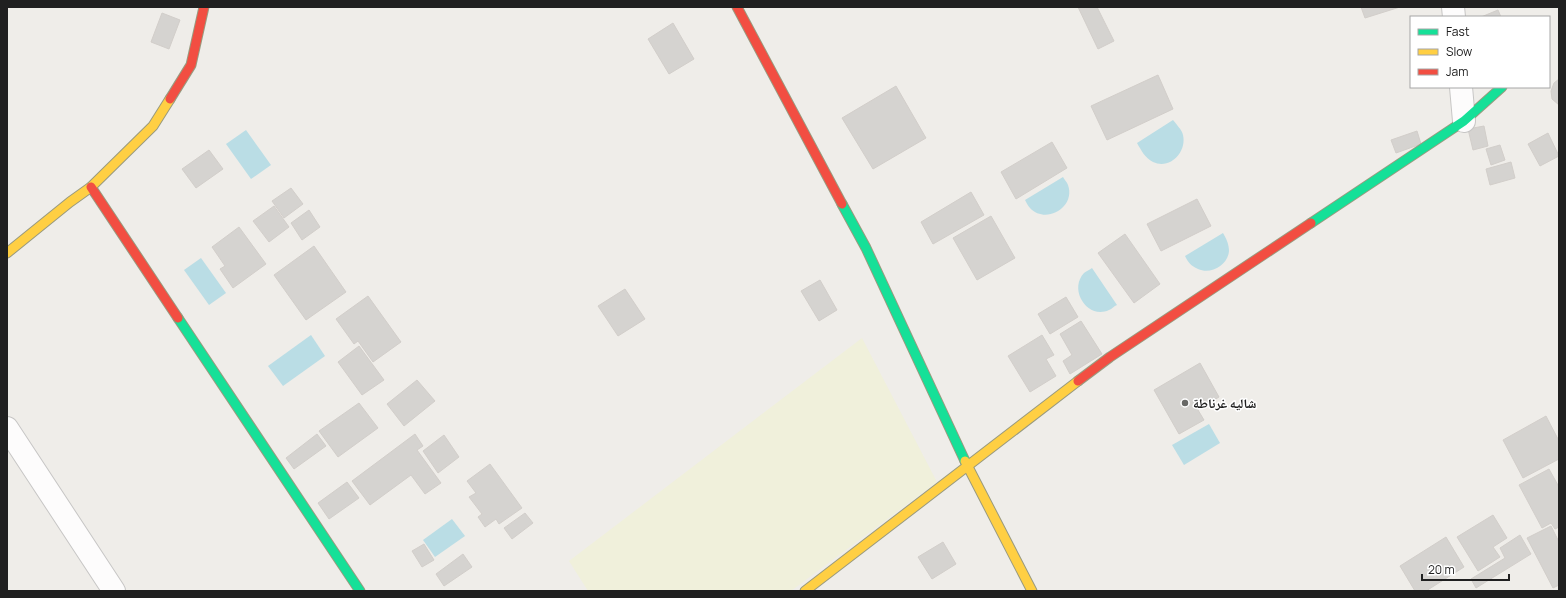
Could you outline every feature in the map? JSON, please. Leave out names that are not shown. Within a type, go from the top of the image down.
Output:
[{"type":"street","points":[[7,253],[91,187],[153,126],[191,65],[204,7]]},
{"type":"street","points":[[737,7],[866,248],[968,467],[1032,591]]},
{"type":"street","points":[[1461,88],[1464,121]]},
{"type":"street","points":[[805,591],[1110,357],[1464,121],[1501,88]]},
{"type":"street","points":[[91,187],[360,591]]},
{"type":"street","points":[[7,428],[114,591]]},
{"type":"green space","points":[[862,338],[937,482],[791,591],[588,591],[569,561]]},
{"type":"water","points":[[1173,120],[1183,135],[1184,141],[1180,153],[1176,158],[1165,164],[1153,162],[1145,156],[1137,143]]},
{"type":"water","points":[[246,130],[271,165],[251,179],[226,144]]},
{"type":"water","points":[[1063,177],[1068,185],[1069,193],[1068,200],[1064,206],[1058,211],[1044,215],[1037,213],[1030,208],[1025,200]]},
{"type":"water","points":[[1223,233],[1228,244],[1229,251],[1226,261],[1218,268],[1208,271],[1203,271],[1193,267],[1185,256]]},
{"type":"water","points":[[201,258],[226,293],[209,305],[184,270]]},
{"type":"water","points":[[1092,268],[1117,305],[1109,310],[1101,312],[1094,311],[1083,302],[1079,295],[1078,287],[1080,280],[1084,273]]},
{"type":"water","points":[[311,335],[325,356],[283,386],[268,366]]},
{"type":"water","points":[[1209,424],[1220,443],[1184,465],[1172,445]]},
{"type":"water","points":[[452,519],[465,536],[435,557],[423,540]]},
{"type":"building","points":[[1078,7],[1097,7],[1114,41],[1098,49]]},
{"type":"building","points":[[1361,7],[1400,7],[1365,18]]},
{"type":"building","points":[[1498,10],[1501,16],[1483,16]]},
{"type":"building","points":[[162,13],[180,20],[169,49],[151,42]]},
{"type":"building","points":[[673,23],[694,59],[669,74],[648,39]]},
{"type":"building","points":[[1158,75],[1173,109],[1107,140],[1091,106]]},
{"type":"building","points":[[1559,79],[1559,105],[1552,99],[1551,91],[1554,83]]},
{"type":"building","points":[[896,86],[926,138],[873,169],[842,118]]},
{"type":"building","points":[[1484,126],[1488,146],[1473,150],[1468,129]]},
{"type":"building","points":[[1417,131],[1421,144],[1396,153],[1391,140]]},
{"type":"building","points":[[1548,133],[1559,156],[1540,166],[1528,144]]},
{"type":"building","points":[[1052,142],[1067,168],[1016,199],[1001,172]]},
{"type":"building","points":[[1500,145],[1505,160],[1491,165],[1486,149]]},
{"type":"building","points":[[209,150],[223,169],[196,188],[182,169]]},
{"type":"building","points":[[1511,162],[1515,178],[1490,185],[1486,169]]},
{"type":"building","points":[[291,188],[303,204],[284,218],[272,201]]},
{"type":"building","points":[[971,192],[984,215],[933,244],[921,222]]},
{"type":"building","points":[[1197,199],[1211,226],[1161,251],[1147,224]]},
{"type":"building","points":[[274,206],[289,227],[269,242],[253,221]]},
{"type":"building","points":[[309,210],[320,227],[302,240],[291,223]]},
{"type":"building","points":[[991,216],[1015,258],[977,280],[953,238]]},
{"type":"building","points":[[239,227],[266,264],[233,288],[220,269],[225,266],[212,247]]},
{"type":"building","points":[[1125,234],[1160,284],[1134,303],[1098,253]]},
{"type":"building","points":[[314,246],[346,292],[306,320],[274,275]]},
{"type":"building","points":[[820,280],[837,310],[819,321],[801,291]]},
{"type":"building","points":[[625,289],[645,319],[618,336],[598,306]]},
{"type":"building","points":[[368,296],[401,342],[373,362],[358,341],[354,344],[336,319]]},
{"type":"building","points":[[1066,297],[1078,317],[1050,334],[1038,314]]},
{"type":"building","points":[[1081,321],[1102,354],[1070,374],[1063,361],[1072,355],[1060,334]]},
{"type":"building","points":[[1042,335],[1054,355],[1046,359],[1056,376],[1030,392],[1008,356]]},
{"type":"building","points":[[359,346],[384,380],[362,395],[338,362]]},
{"type":"building","name":"شاليه غرناطة","points":[[1200,363],[1219,397],[1198,410],[1204,420],[1179,434],[1154,390]]},
{"type":"building","points":[[417,380],[435,401],[404,426],[387,404]]},
{"type":"building","points":[[359,403],[378,428],[338,457],[319,431]]},
{"type":"building","points":[[1546,416],[1559,441],[1559,459],[1523,478],[1503,440]]},
{"type":"building","points":[[317,434],[326,446],[294,469],[286,458]]},
{"type":"building","points":[[415,434],[423,446],[417,450],[441,483],[425,494],[411,475],[370,505],[352,481]]},
{"type":"building","points":[[444,435],[459,457],[438,473],[423,451]]},
{"type":"building","points":[[490,464],[522,508],[499,524],[496,519],[485,527],[478,517],[482,514],[469,497],[476,493],[467,481]]},
{"type":"building","points":[[1549,469],[1559,487],[1559,527],[1555,529],[1551,523],[1542,528],[1519,485]]},
{"type":"building","points":[[347,482],[359,498],[329,519],[318,503]]},
{"type":"building","points":[[525,513],[533,523],[512,539],[504,528]]},
{"type":"building","points":[[1493,515],[1507,538],[1493,547],[1500,557],[1478,571],[1457,537]]},
{"type":"building","points":[[1551,526],[1559,542],[1559,585],[1553,588],[1527,538]]},
{"type":"building","points":[[1520,535],[1531,554],[1476,588],[1471,579],[1505,558],[1500,548]]},
{"type":"building","points":[[1446,537],[1464,567],[1426,591],[1415,591],[1400,566]]},
{"type":"building","points":[[943,542],[956,564],[932,579],[918,557]]},
{"type":"building","points":[[424,544],[434,560],[422,567],[412,551]]},
{"type":"building","points":[[463,554],[472,567],[444,586],[436,574]]},
{"type":"traffic: fast","points":[[1311,223],[1464,121],[1501,88]]},
{"type":"traffic: fast","points":[[842,204],[866,248],[965,461]]},
{"type":"traffic: fast","points":[[178,318],[360,591]]},
{"type":"traffic: slow","points":[[7,253],[91,187],[153,126],[170,99]]},
{"type":"traffic: slow","points":[[805,591],[1078,381]]},
{"type":"traffic: slow","points":[[965,461],[1032,591]]},
{"type":"traffic: jam","points":[[170,99],[191,65],[204,7]]},
{"type":"traffic: jam","points":[[737,7],[842,204]]},
{"type":"traffic: jam","points":[[91,187],[178,318]]},
{"type":"traffic: jam","points":[[1078,381],[1110,357],[1311,223]]},
{"type":"place","name":"شاليه غرناطة","points":[[1185,403]]}]
